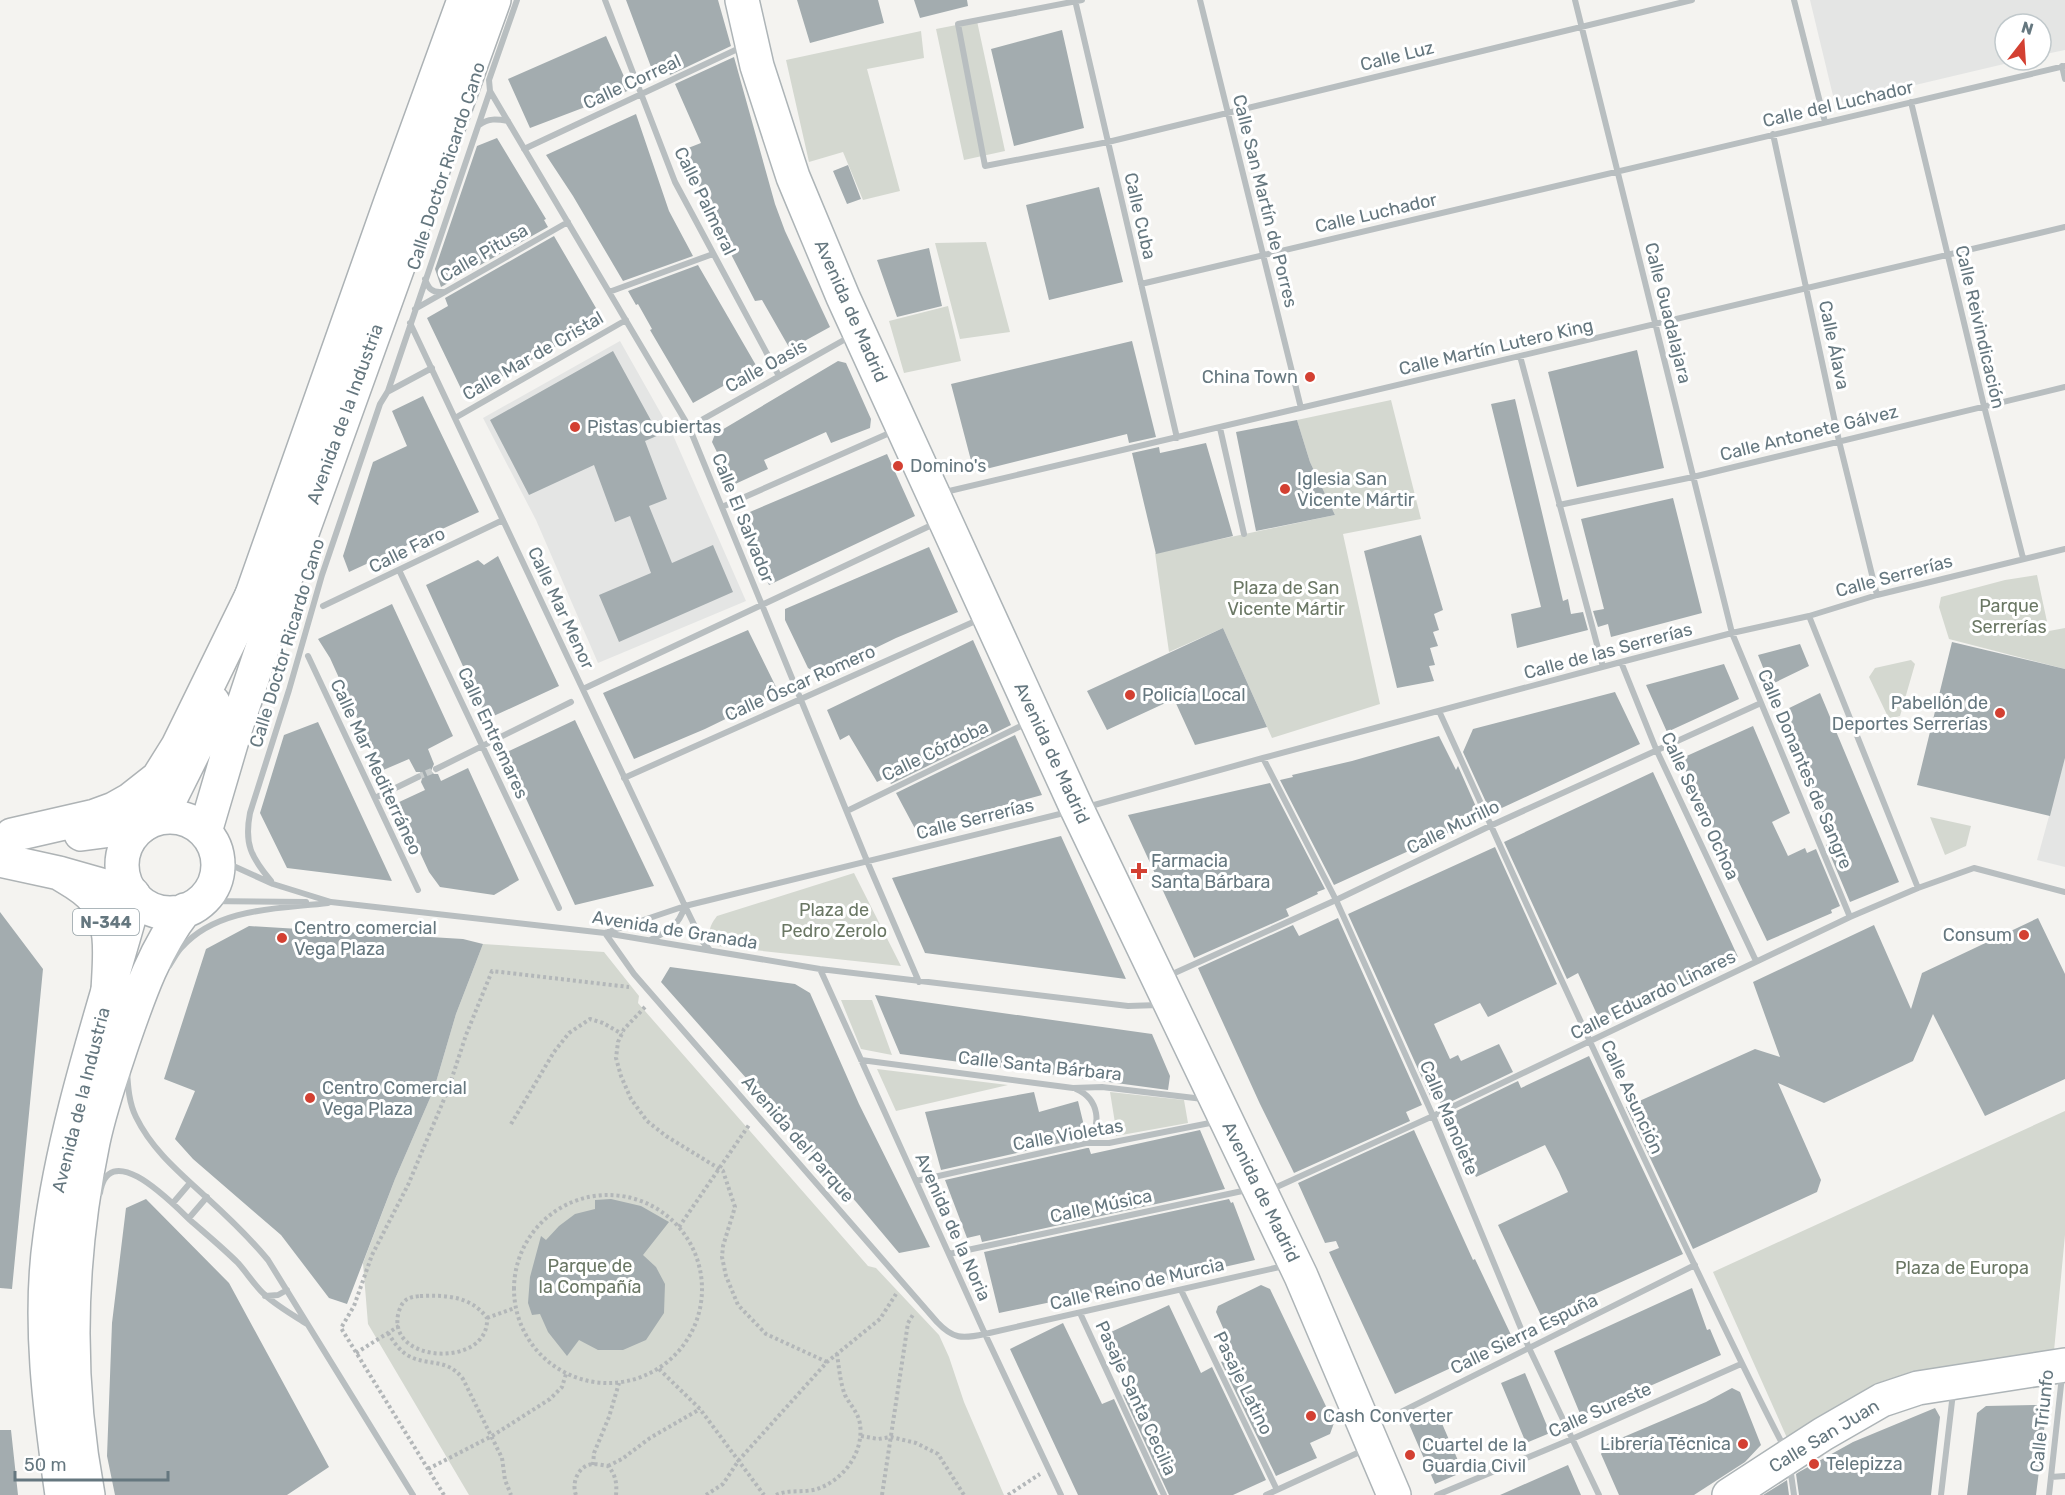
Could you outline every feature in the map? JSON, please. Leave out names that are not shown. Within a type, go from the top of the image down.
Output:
[{"type":"main road","name":"Avenida de la Industria","points":[[151,822],[196,747],[465,0]]},
{"type":"main road","name":"Avenida de la Industria","points":[[212,845],[234,730],[284,583],[494,0]]},
{"type":"main road","name":"Avenida de Madrid","points":[[742,0],[757,66],[793,177],[858,332],[1077,809],[1295,1264],[1394,1495]]},
{"type":"main road","points":[[4,843],[114,809],[130,800],[158,778],[178,746],[252,595]]},
{"type":"main road","points":[[4,843],[46,836],[80,834],[173,817],[196,824],[212,845],[218,870],[215,882],[194,905],[175,912],[153,909],[134,896],[59,873]]},
{"type":"main road","points":[[132,994],[134,896],[124,880],[123,856],[126,844],[133,834],[151,822]]},
{"type":"main road","name":"N-344","points":[[4,843],[82,886],[96,901],[105,917],[108,936],[132,994]]},
{"type":"main road","name":"Avenida de la Industria","points":[[62,1495],[50,1416],[45,1316],[50,1238],[67,1143],[132,994],[175,922],[194,905]]},
{"type":"main road","name":"Avenida de la Industria","points":[[88,1495],[77,1416],[77,1319],[73,1285],[77,1237],[93,1140],[123,1041],[132,994]]},
{"type":"main road","name":"Calle San Juan","points":[[1729,1495],[1823,1434],[1882,1400],[1918,1388],[1954,1384],[2064,1363]]},
{"type":"street","name":"Calle Doctor Ricardo Cano","points":[[273,884],[258,866],[249,850],[247,828],[249,813],[289,690],[322,575],[380,404],[388,391],[490,91],[489,80],[517,0]]},
{"type":"street","name":"Calle Palmeral","points":[[605,0],[675,182],[779,376]]},
{"type":"street","name":"Calle San Martín de Porres","points":[[1200,0],[1301,408]]},
{"type":"street","name":"Calle Guadalajara","points":[[1575,0],[1732,633]]},
{"type":"street","name":"Calle Luz","points":[[1078,1],[958,24],[985,165],[1108,142],[1692,0]]},
{"type":"street","points":[[1794,0],[1825,122]]},
{"type":"street","name":"Calle Cuba","points":[[1078,1],[1108,142],[1177,438]]},
{"type":"street","name":"Calle Correal","points":[[524,149],[752,42]]},
{"type":"street","points":[[2064,66],[2065,79]]},
{"type":"street","name":"Calle del Luchador","points":[[1618,171],[2064,66]]},
{"type":"street","name":"Calle El Salvador","points":[[490,91],[689,427],[919,982]]},
{"type":"street","name":"Calle Reivindicación","points":[[1911,102],[2023,558]]},
{"type":"street","points":[[478,125],[487,119],[508,121]]},
{"type":"street","name":"Calle Álava","points":[[1773,135],[1808,288],[1839,441],[1877,595]]},
{"type":"street","name":"Calle Luchador","points":[[1141,284],[1618,171]]},
{"type":"street","name":"Calle Pitusa","points":[[414,310],[568,222]]},
{"type":"street","name":"Calle Martín Lutero King","points":[[583,689],[762,604],[939,507],[1177,438],[2065,227]]},
{"type":"street","points":[[609,292],[713,254]]},
{"type":"street","points":[[425,279],[429,288],[436,293],[445,292]]},
{"type":"street","name":"Calle Mar de Cristal","points":[[455,418],[626,320]]},
{"type":"street","name":"Calle Mar Menor","points":[[410,323],[685,906],[702,941],[709,950]]},
{"type":"street","name":"Calle Oasis","points":[[689,427],[858,332]]},
{"type":"street","points":[[1520,357],[1603,667]]},
{"type":"street","points":[[388,391],[432,368]]},
{"type":"street","name":"Calle Antonete Gálvez","points":[[1559,505],[1693,477],[2065,387]]},
{"type":"street","points":[[722,507],[903,428]]},
{"type":"street","points":[[1220,428],[1244,534]]},
{"type":"street","name":"Calle Faro","points":[[323,606],[503,520]]},
{"type":"street","name":"Calle Serrerías","points":[[1732,633],[1809,616],[1877,595],[2065,549]]},
{"type":"street","name":"Calle Entremares","points":[[399,570],[559,908]]},
{"type":"street","name":"Calle Óscar Romero","points":[[624,778],[989,615]]},
{"type":"street","points":[[1809,616],[1918,888]]},
{"type":"street","name":"Calle de las Serrerías","points":[[1491,697],[1732,633]]},
{"type":"street","name":"Calle Donantes de Sangre","points":[[1732,633],[1850,917]]},
{"type":"street","name":"Calle Mar Mediterráneo","points":[[308,656],[418,890]]},
{"type":"street","name":"Calle Severo Ochoa","points":[[1621,662],[1656,749],[1756,961]]},
{"type":"street","name":"Calle Serrerías","points":[[605,933],[685,906],[1077,809],[1491,697]]},
{"type":"street","points":[[436,769],[571,702]]},
{"type":"street","name":"Calle Murillo","points":[[1165,992],[1336,900],[1656,749],[1761,703]]},
{"type":"street","name":"Calle Asunción","points":[[1439,711],[1490,826],[1741,1364],[1789,1457],[1794,1495]]},
{"type":"street","name":"Calle Córdoba","points":[[847,811],[1036,718]]},
{"type":"street","name":"Calle Manolete","points":[[1263,758],[1336,900],[1433,1116],[1529,1348],[1599,1495]]},
{"type":"street","points":[[375,798],[418,777]]},
{"type":"street","name":"Avenida de Granada","points":[[212,845],[273,884],[331,903],[605,933],[820,969],[1128,1006],[1165,992]]},
{"type":"street","name":"Calle Eduardo Linares","points":[[1260,1191],[1433,1116],[1756,961],[1918,888],[1974,868],[2065,892]]},
{"type":"street","points":[[194,905],[331,903]]},
{"type":"street","points":[[165,973],[182,946],[201,931],[223,920],[246,913],[331,903]]},
{"type":"street","points":[[649,940],[672,928],[680,919],[685,906]]},
{"type":"street","name":"Avenida del Parque","points":[[605,933],[654,998],[945,1331],[966,1338],[985,1334]]},
{"type":"street","name":"Avenida de la Noria","points":[[820,969],[985,1334],[1061,1495]]},
{"type":"street","points":[[123,1041],[129,1093],[135,1115],[144,1131],[170,1165],[246,1234],[268,1260],[413,1495]]},
{"type":"street","name":"Calle Santa Bárbara","points":[[861,1060],[1073,1088],[1102,1087],[1221,1110]]},
{"type":"street","points":[[1073,1088],[1084,1093],[1093,1103],[1097,1114],[1094,1135],[1086,1143]]},
{"type":"street","name":"Calle Violetas","points":[[915,1181],[1086,1143],[1109,1143],[1221,1110]]},
{"type":"street","points":[[100,1198],[104,1178],[110,1173],[119,1171],[143,1179],[238,1263],[265,1296],[310,1326]]},
{"type":"street","points":[[172,1203],[190,1183]]},
{"type":"street","name":"Calle Música","points":[[949,1254],[1260,1191]]},
{"type":"street","points":[[189,1218],[207,1197]]},
{"type":"street","name":"Calle Reino de Murcia","points":[[985,1334],[1295,1264]]},
{"type":"street","name":"Calle Sierra Espuña","points":[[1266,1495],[1529,1348],[1695,1265]]},
{"type":"street","points":[[265,1296],[278,1295],[287,1290]]},
{"type":"street","name":"Pasaje Latino","points":[[1181,1290],[1277,1490]]},
{"type":"street","name":"Pasaje Santa Cecilia","points":[[1080,1313],[1164,1495]]},
{"type":"street","name":"Calle Triunfo","points":[[2049,1495],[2064,1363]]},
{"type":"street","name":"Calle Sureste","points":[[1437,1495],[1572,1439],[1741,1364]]},
{"type":"street","points":[[1941,1495],[1954,1384]]},
{"type":"street","points":[[2051,1477],[2065,1476]]},
{"type":"path","points":[[444,1495],[341,1328],[354,1306],[372,1255],[408,1185],[448,1090],[466,1035],[492,971],[646,988]]},
{"type":"path","points":[[654,998],[633,1018],[618,1042],[616,1058],[631,1099],[647,1120],[666,1137],[723,1171],[735,1207],[723,1246],[722,1257],[726,1276],[738,1305],[766,1334],[826,1362]]},
{"type":"path","points":[[511,1124],[554,1052],[569,1033],[590,1019],[603,1023],[622,1034]]},
{"type":"path","points":[[679,1227],[756,1114]]},
{"type":"path","points":[[598,1195],[621,1195],[643,1201],[663,1212],[679,1227],[694,1250],[702,1276],[702,1303],[694,1328],[680,1351],[659,1369],[640,1378],[619,1383],[583,1380],[566,1374],[548,1362],[533,1347],[522,1329],[515,1308],[513,1286],[516,1264],[525,1243],[538,1225],[556,1210],[576,1200],[598,1195]]},
{"type":"path","points":[[706,1495],[723,1484],[739,1460],[826,1362],[879,1319],[903,1283]]},
{"type":"path","points":[[420,1296],[466,1300],[475,1305],[487,1318],[485,1332],[469,1348],[457,1352],[426,1352],[416,1348],[400,1332],[399,1326],[399,1312],[403,1302],[408,1298],[420,1296]]},
{"type":"path","points":[[882,1495],[909,1323],[920,1302]]},
{"type":"path","points":[[487,1318],[515,1308]]},
{"type":"path","points":[[356,1353],[399,1326]]},
{"type":"path","points":[[388,1333],[405,1353],[457,1370],[502,1458],[505,1480],[511,1495]]},
{"type":"path","points":[[776,1495],[783,1492],[816,1489],[835,1480],[847,1470],[861,1436],[860,1421],[846,1396],[837,1353]]},
{"type":"path","points":[[659,1369],[700,1409],[764,1495]]},
{"type":"path","points":[[428,1469],[492,1436],[550,1399],[562,1388],[566,1374]]},
{"type":"path","points":[[593,1465],[594,1454],[609,1417],[619,1383]]},
{"type":"path","points":[[576,1495],[574,1482],[579,1472],[587,1466],[608,1466],[622,1459],[650,1438],[700,1409]]},
{"type":"path","points":[[861,1436],[878,1439],[891,1437],[916,1443],[938,1454],[964,1495]]},
{"type":"path","points":[[608,1466],[616,1479],[616,1495]]},
{"type":"path","points":[[1008,1495],[1049,1468]]},
{"type":"shaded area","points":[[1810,0],[2065,0],[2065,50],[2053,52],[2053,12],[1993,12],[1993,67],[1835,104]]},
{"type":"shaded area","points":[[620,341],[672,433],[746,601],[598,663],[536,520],[483,418]]},
{"type":"shaded area","points":[[2065,758],[2065,867],[2037,860]]},
{"type":"green space","points":[[977,21],[1005,151],[964,160],[936,29]]},
{"type":"green space","points":[[921,31],[924,58],[867,69],[900,191],[863,200],[843,152],[809,162],[786,60]]},
{"type":"green space","points":[[986,242],[1010,332],[960,339],[935,243]]},
{"type":"green space","points":[[948,306],[961,361],[904,373],[889,321]]},
{"type":"green space","name":"Plaza de San Vicente Mártir","points":[[1391,400],[1421,519],[1343,534],[1380,704],[1272,738],[1223,628],[1169,652],[1155,553],[1335,515],[1310,462],[1297,420]]},
{"type":"green space","name":"Parque Serrerías","points":[[2037,575],[2049,631],[2065,628],[2065,669],[1949,639],[1939,607],[1941,597],[2005,580]]},
{"type":"green space","points":[[1911,660],[1915,664],[1900,716],[1889,719],[1869,677],[1875,668]]},
{"type":"green space","points":[[1930,817],[1971,826],[1966,846],[1945,855]]},
{"type":"green space","name":"Plaza de Pedro Zerolo","points":[[854,873],[901,966],[717,946],[710,934],[710,928],[717,916]]},
{"type":"green space","name":"Parque de la Compañía","points":[[483,944],[604,952],[639,996],[638,1003],[868,1266],[876,1268],[939,1335],[964,1402],[1004,1495],[469,1495],[368,1324],[363,1263],[395,1179],[434,1089],[456,1014]]},
{"type":"green space","points":[[841,1000],[872,1000],[892,1055],[861,1049]]},
{"type":"green space","points":[[877,1069],[1008,1085],[896,1111]]},
{"type":"green space","points":[[1110,1092],[1184,1100],[1188,1123],[1116,1136]]},
{"type":"green space","name":"Plaza de Europa","points":[[2065,1111],[2065,1235],[2054,1351],[1982,1366],[1905,1374],[1792,1449],[1713,1272]]},
{"type":"building","points":[[626,0],[718,0],[731,46],[670,75],[668,69],[654,75]]},
{"type":"building","points":[[797,0],[878,0],[884,23],[810,43]]},
{"type":"building","points":[[914,0],[967,0],[968,6],[920,18]]},
{"type":"building","points":[[1062,30],[1084,128],[1014,146],[991,49]]},
{"type":"building","points":[[606,36],[630,90],[530,128],[508,79]]},
{"type":"building","points":[[734,57],[775,204],[785,231],[830,327],[790,349],[762,300],[755,301],[695,182],[683,150],[701,143],[675,84]]},
{"type":"building","points":[[636,114],[669,211],[693,256],[623,281],[546,155]]},
{"type":"building","points":[[497,138],[546,219],[544,220],[548,227],[441,287],[435,269],[477,146]]},
{"type":"building","points":[[848,165],[861,199],[847,204],[833,171]]},
{"type":"building","points":[[1099,187],[1123,282],[1049,300],[1026,205]]},
{"type":"building","points":[[554,236],[603,320],[465,397],[427,318],[448,306],[445,298]]},
{"type":"building","points":[[929,248],[942,306],[897,317],[877,260]]},
{"type":"building","points":[[698,265],[757,367],[693,403],[650,330],[652,329],[638,304],[636,305],[628,291]]},
{"type":"building","points":[[1132,341],[1156,437],[1129,443],[1127,434],[974,472],[951,384]]},
{"type":"building","points":[[1637,350],[1664,468],[1577,487],[1548,372]]},
{"type":"building","points":[[613,351],[659,435],[645,441],[667,499],[649,506],[672,563],[713,545],[733,592],[619,642],[599,595],[651,573],[630,516],[615,522],[594,465],[529,495],[490,420]]},
{"type":"building","points":[[838,361],[846,363],[871,419],[870,428],[831,443],[826,432],[764,460],[768,469],[733,485],[712,442],[715,434]]},
{"type":"building","points":[[423,396],[479,512],[349,572],[343,556],[373,462],[407,446],[392,411]]},
{"type":"building","points":[[1515,399],[1563,601],[1568,599],[1571,614],[1583,612],[1588,630],[1517,648],[1511,614],[1541,607],[1491,404]]},
{"type":"building","name":"Iglesia San Vicente Mártir","points":[[1297,420],[1310,462],[1335,515],[1256,531],[1236,432]]},
{"type":"building","points":[[1206,443],[1233,536],[1156,554],[1132,453],[1159,447],[1160,453]]},
{"type":"building","points":[[887,454],[915,516],[769,585],[738,517]]},
{"type":"building","points":[[1673,498],[1702,613],[1611,637],[1608,624],[1598,627],[1593,611],[1604,609],[1581,519]]},
{"type":"building","points":[[1421,535],[1443,610],[1434,614],[1439,630],[1433,632],[1438,646],[1430,648],[1435,665],[1429,666],[1434,681],[1397,688],[1364,551]]},
{"type":"building","points":[[929,547],[958,612],[896,638],[820,675],[808,668],[785,620],[785,609]]},
{"type":"building","points":[[498,556],[559,686],[487,719],[426,585],[478,560],[484,565]]},
{"type":"building","points":[[392,604],[453,736],[428,749],[434,764],[431,771],[438,774],[441,781],[468,768],[519,880],[494,895],[440,887],[429,872],[397,803],[425,790],[421,782],[423,775],[416,772],[409,759],[381,771],[330,658],[318,639]]},
{"type":"building","points":[[1223,628],[1267,727],[1195,745],[1174,699],[1107,730],[1087,691]]},
{"type":"building","points":[[748,630],[779,693],[705,729],[634,759],[603,693]]},
{"type":"building","points":[[973,640],[1011,725],[891,784],[887,777],[877,782],[849,735],[840,740],[827,710]]},
{"type":"building","name":"Pabellón de Deportes Serrerías","points":[[1952,642],[2065,669],[2065,758],[2050,816],[1917,785]]},
{"type":"building","points":[[1800,644],[1809,666],[1770,685],[1758,655]]},
{"type":"building","points":[[1724,664],[1739,699],[1667,732],[1646,685]]},
{"type":"building","points":[[1615,692],[1640,744],[1491,813],[1463,752],[1473,729]]},
{"type":"building","points":[[1820,693],[1899,882],[1850,902],[1826,845],[1833,842],[1831,835],[1781,712]]},
{"type":"building","points":[[575,720],[654,886],[575,905],[505,753]]},
{"type":"building","points":[[318,722],[392,881],[287,868],[260,813],[284,735]]},
{"type":"building","points":[[1753,726],[1790,813],[1772,822],[1788,856],[1805,848],[1807,853],[1816,849],[1840,906],[1831,910],[1832,913],[1767,941],[1680,759]]},
{"type":"building","points":[[1015,735],[1042,795],[949,820],[920,838],[896,793]]},
{"type":"building","points":[[1439,736],[1456,770],[1458,766],[1481,818],[1334,885],[1280,780]]},
{"type":"building","points":[[1653,772],[1738,957],[1600,1021],[1578,973],[1567,979],[1504,842]]},
{"type":"building","points":[[1270,783],[1325,889],[1286,909],[1289,916],[1194,958],[1128,815]]},
{"type":"building","points":[[1061,836],[1126,979],[925,953],[892,878]]},
{"type":"building","points":[[1495,847],[1557,984],[1488,1017],[1480,1003],[1434,1024],[1450,1059],[1458,1055],[1461,1061],[1499,1044],[1513,1072],[1442,1106],[1438,1098],[1432,1100],[1348,914]]},
{"type":"building","points":[[0,912],[43,969],[12,1289],[0,1288]]},
{"type":"building","points":[[1338,918],[1422,1105],[1406,1112],[1410,1121],[1294,1173],[1198,968],[1293,925],[1299,936]]},
{"type":"building","points":[[2038,918],[2065,974],[2065,1079],[1985,1116],[1933,1014],[1913,1061],[1824,1103],[1778,1083],[1821,1180],[1817,1192],[1693,1249],[1626,1107],[1755,1049],[1780,1057],[1753,982],[1874,925],[1911,1009],[1922,973]]},
{"type":"building","points":[[249,926],[463,939],[483,944],[456,1014],[434,1089],[395,1179],[347,1304],[329,1298],[281,1235],[193,1159],[175,1139],[195,1091],[164,1079],[206,949]]},
{"type":"building","points":[[670,967],[795,984],[810,993],[859,1104],[930,1247],[899,1253],[661,982]]},
{"type":"building","points":[[875,995],[1152,1034],[1170,1076],[1168,1090],[900,1054]]},
{"type":"building","points":[[1589,1056],[1683,1254],[1542,1318],[1498,1225],[1568,1192],[1559,1172],[1545,1145],[1476,1177],[1446,1116],[1518,1081],[1521,1088]]},
{"type":"building","points":[[1034,1092],[1039,1112],[1078,1101],[1086,1134],[1083,1138],[941,1170],[925,1112]]},
{"type":"building","points":[[1200,1130],[1225,1189],[982,1242],[980,1235],[967,1238],[945,1180],[1087,1148],[1091,1154]]},
{"type":"building","points":[[1414,1130],[1473,1260],[1475,1259],[1513,1339],[1395,1394],[1329,1252],[1339,1248],[1336,1241],[1325,1243],[1298,1183]]},
{"type":"building","points":[[146,1199],[229,1283],[329,1467],[287,1495],[115,1495],[107,1456],[112,1323],[126,1208]]},
{"type":"building","points":[[611,1199],[641,1206],[669,1222],[643,1255],[656,1267],[665,1284],[664,1313],[646,1340],[623,1350],[598,1350],[579,1340],[567,1356],[548,1332],[540,1314],[532,1315],[528,1303],[530,1277],[541,1236],[546,1240],[575,1214],[595,1209],[595,1200]]},
{"type":"building","points":[[1229,1199],[1231,1203],[1233,1202],[1255,1260],[1132,1288],[1131,1285],[999,1313],[984,1252]]},
{"type":"building","points":[[1261,1285],[1270,1289],[1334,1423],[1330,1434],[1310,1443],[1317,1458],[1276,1476],[1221,1362],[1235,1355],[1216,1312],[1218,1306]]},
{"type":"building","points":[[1692,1288],[1707,1330],[1710,1329],[1721,1355],[1581,1416],[1554,1351]]},
{"type":"building","points":[[1169,1305],[1201,1373],[1212,1367],[1266,1480],[1233,1495],[1169,1495],[1123,1395],[1136,1387],[1111,1332]]},
{"type":"building","points":[[1063,1323],[1102,1404],[1114,1399],[1158,1495],[1078,1495],[1010,1349]]},
{"type":"building","points":[[1525,1373],[1550,1433],[1526,1443],[1501,1383]]},
{"type":"building","points":[[1732,1388],[1740,1392],[1761,1445],[1745,1462],[1694,1495],[1619,1495],[1601,1454],[1607,1444],[1706,1402]]},
{"type":"building","points":[[2038,1405],[2046,1414],[2036,1495],[1967,1495],[1977,1413],[1986,1406]]},
{"type":"building","points":[[1935,1408],[1940,1417],[1931,1495],[1799,1495],[1796,1474],[1799,1472],[1853,1442]]},
{"type":"building","points":[[1437,1412],[1463,1472],[1435,1484],[1409,1424]]},
{"type":"building","points":[[0,1430],[11,1430],[18,1495],[0,1495]]},
{"type":"building","points":[[1568,1465],[1581,1495],[1500,1495]]},
{"type":"building","points":[[1787,1480],[1789,1495],[1763,1495]]},
{"type":"tunnel","points":[[418,777],[436,769]]},
{"type":"place","name":"China Town","points":[[1310,377]]},
{"type":"place","name":"Pistas cubiertas","points":[[575,427]]},
{"type":"place","name":"Domino's","points":[[898,466]]},
{"type":"place","name":"Iglesia San Vicente Mártir","points":[[1285,489]]},
{"type":"place","name":"Policía Local","points":[[1130,695]]},
{"type":"place","name":"Pabellón de Deportes Serrerías","points":[[2000,713]]},
{"type":"place","name":"Farmacia Santa Bárbara","points":[[1139,871]]},
{"type":"place","name":"Consum","points":[[2024,935]]},
{"type":"place","name":"Centro comercial Vega Plaza","points":[[282,938]]},
{"type":"place","name":"Centro Comercial Vega Plaza","points":[[310,1098]]},
{"type":"place","name":"Cash Converter","points":[[1311,1416]]},
{"type":"place","name":"Librería Técnica","points":[[1743,1444]]},
{"type":"place","name":"Cuartel de la Guardia Civil","points":[[1410,1455]]},
{"type":"place","name":"Telepizza","points":[[1814,1464]]}]
